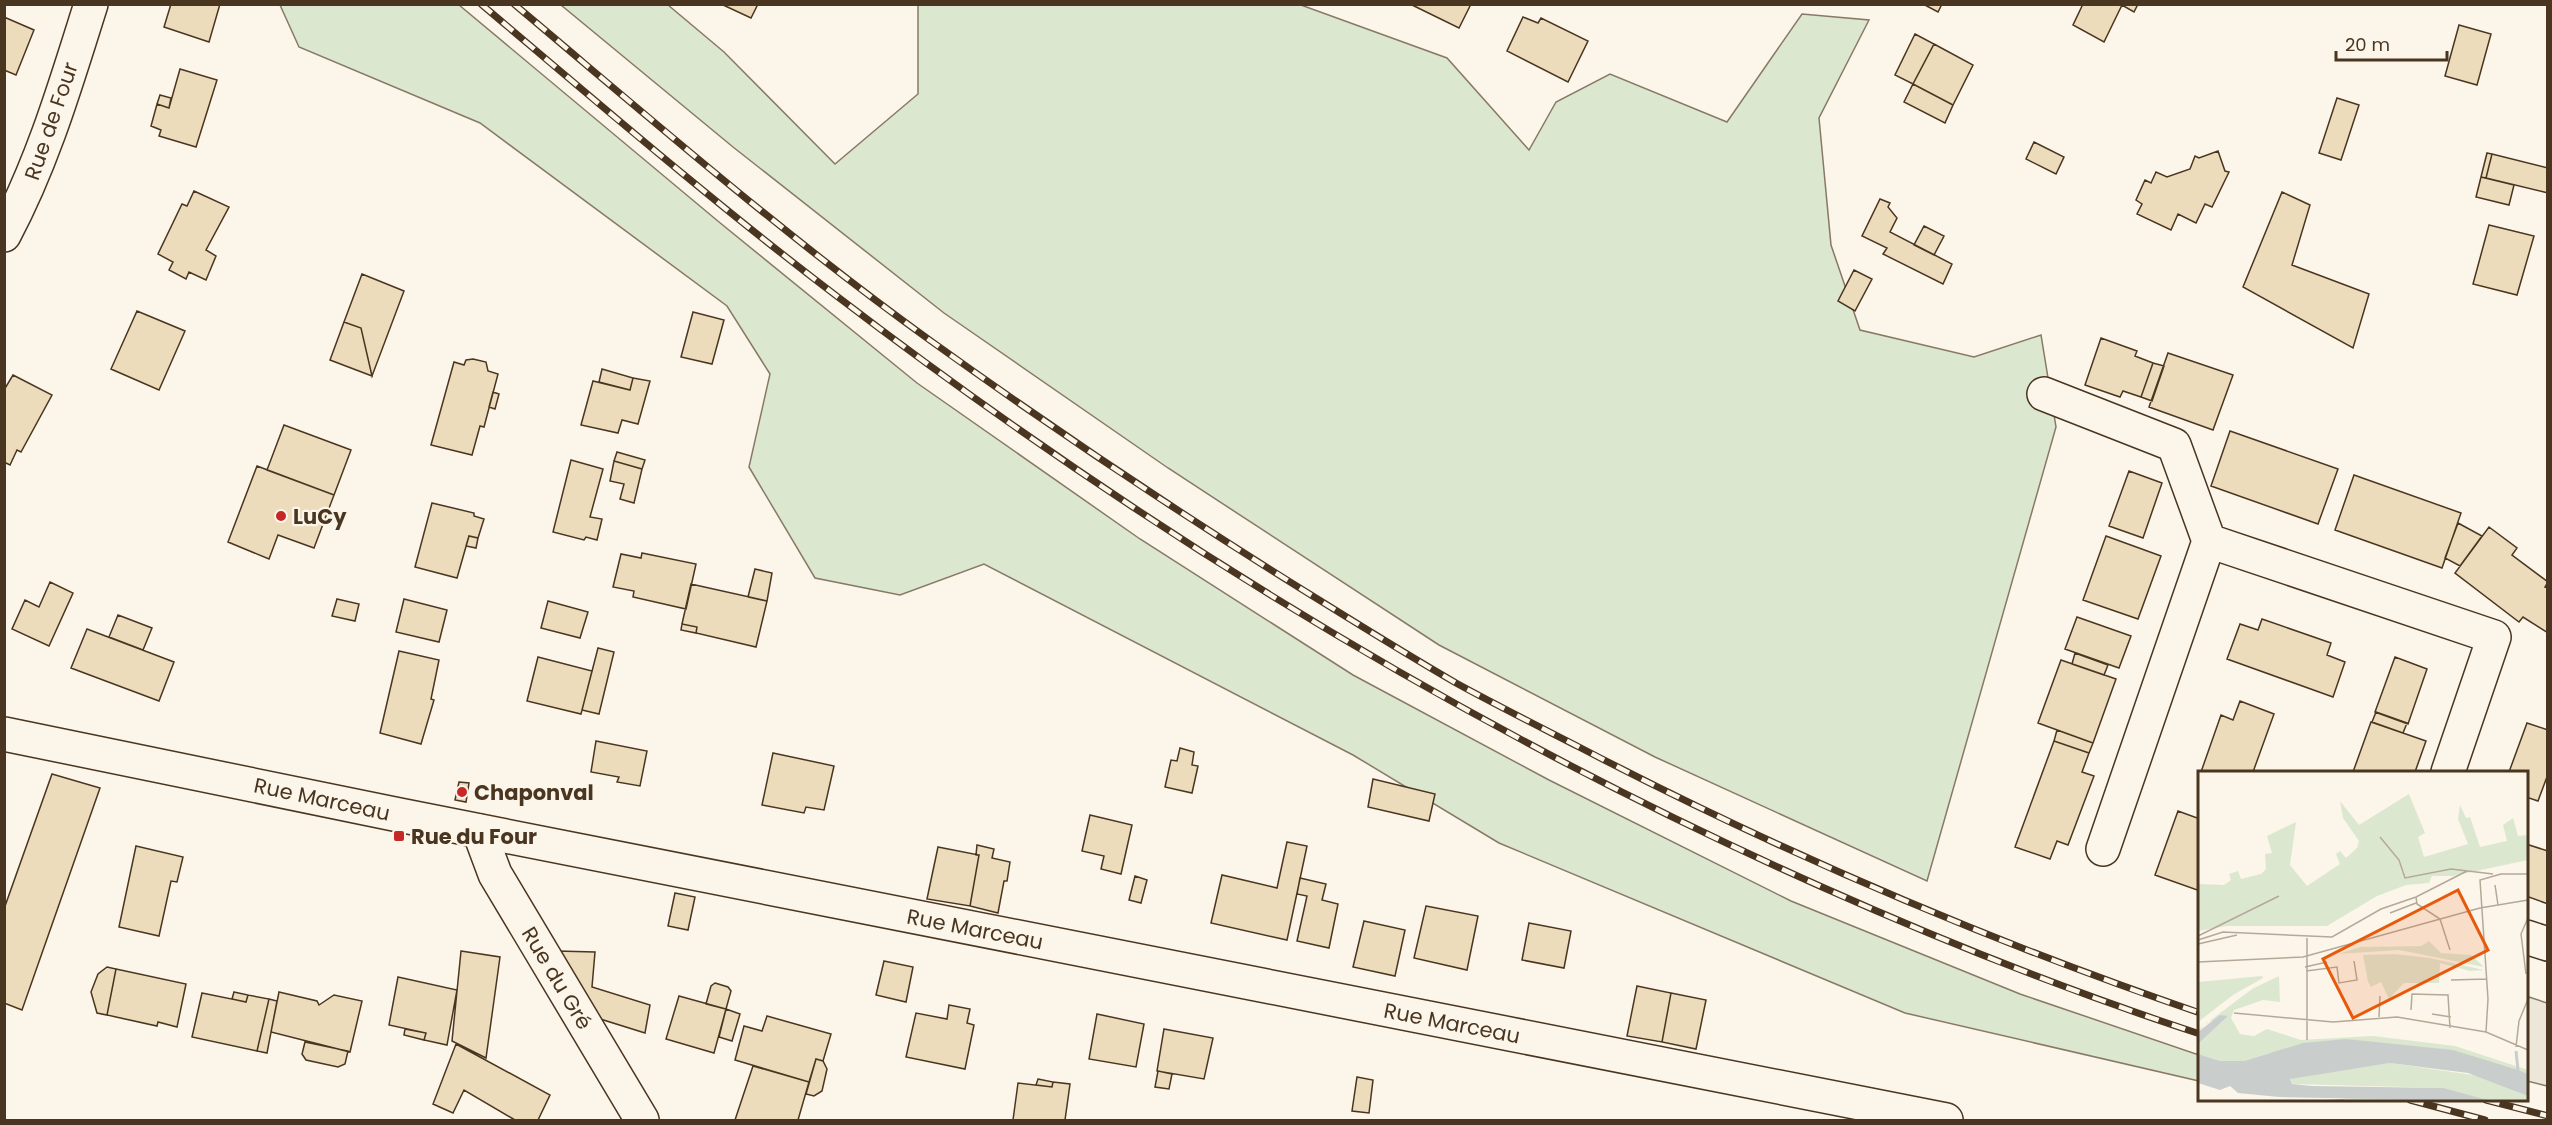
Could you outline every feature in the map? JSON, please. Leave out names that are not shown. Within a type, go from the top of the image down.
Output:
[{"type":"main road","name":"Rue de Four","points":[[4,235],[24,198],[54,121],[91,4]]},
{"type":"main road","points":[[2044,394],[2174,445],[2209,541],[2103,849]]},
{"type":"main road","points":[[2209,541],[2494,637],[2448,771]]},
{"type":"main road","name":"Rue Marceau","points":[[4,734],[479,831],[1946,1120]]},
{"type":"main road","name":"Rue du Gré","points":[[479,831],[495,874],[642,1120]]},
{"type":"main road","points":[[2528,938],[2547,944]]},
{"type":"green space","points":[[280,5],[459,5],[719,222],[917,383],[1140,539],[1353,675],[1549,780],[1791,901],[2020,994],[2198,1055],[2198,1081],[1905,1013],[1499,843],[1353,755],[984,564],[900,595],[815,578],[749,467],[770,374],[727,306],[480,123],[299,47]]},
{"type":"green space","points":[[561,5],[668,5],[724,52],[835,164],[918,94],[918,5],[1301,5],[1447,58],[1529,150],[1556,102],[1610,74],[1727,122],[1802,14],[1869,20],[1819,118],[1831,245],[1860,330],[1974,357],[2041,335],[2056,427],[1927,881],[1655,757],[1439,645],[1168,468],[944,313],[733,147]]},
{"type":"shaded area","points":[[2529,997],[2547,1003],[2547,1086],[2528,1081]]},
{"type":"building","points":[[171,4],[220,4],[209,42],[164,27]]},
{"type":"building","points":[[721,4],[758,4],[751,18]]},
{"type":"building","points":[[1410,4],[1471,4],[1459,28]]},
{"type":"building","points":[[1923,4],[1942,4],[1938,12]]},
{"type":"building","points":[[2083,4],[2138,4],[2134,12],[2122,5],[2104,42],[2073,25]]},
{"type":"building","points":[[4,17],[34,30],[16,75],[4,70]]},
{"type":"building","points":[[1523,17],[1538,23],[1541,18],[1588,41],[1568,82],[1507,51]]},
{"type":"building","points":[[2459,25],[2491,34],[2477,85],[2445,76]]},
{"type":"building","points":[[1915,34],[1934,44],[1913,84],[1895,75]]},
{"type":"building","points":[[1934,44],[1973,65],[1953,105],[1913,84]]},
{"type":"building","points":[[180,69],[217,80],[196,147],[159,136],[161,130],[151,126],[157,104],[169,108]]},
{"type":"building","points":[[1913,84],[1953,105],[1945,123],[1904,102]]},
{"type":"building","points":[[160,95],[171,98],[169,108],[157,104]]},
{"type":"building","points":[[2337,98],[2359,105],[2341,160],[2319,153]]},
{"type":"building","points":[[2034,142],[2064,157],[2056,174],[2026,159]]},
{"type":"building","points":[[2218,151],[2225,171],[2229,172],[2212,207],[2205,204],[2196,223],[2178,214],[2171,230],[2137,214],[2142,204],[2136,200],[2145,180],[2151,183],[2156,172],[2167,177],[2190,169],[2195,156],[2199,158]]},
{"type":"building","points":[[2487,153],[2492,154],[2486,178],[2481,177]]},
{"type":"building","points":[[2492,154],[2548,168],[2548,193],[2486,178]]},
{"type":"building","points":[[2481,177],[2514,185],[2509,205],[2476,197]]},
{"type":"building","points":[[194,191],[229,207],[206,250],[216,256],[206,280],[189,272],[186,279],[169,270],[173,262],[158,254],[182,204],[187,206]]},
{"type":"building","points":[[2282,192],[2310,205],[2292,265],[2369,294],[2353,348],[2243,287]]},
{"type":"building","points":[[1880,199],[1890,203],[1888,207],[1897,218],[1890,232],[1952,264],[1943,284],[1883,254],[1887,248],[1862,236]]},
{"type":"building","points":[[2489,225],[2534,236],[2517,295],[2473,284]]},
{"type":"building","points":[[1924,226],[1944,236],[1934,255],[1914,245]]},
{"type":"building","points":[[1854,270],[1872,279],[1855,311],[1838,301]]},
{"type":"building","points":[[362,274],[404,291],[372,376],[361,328],[344,322]]},
{"type":"building","points":[[137,311],[185,331],[159,390],[111,369]]},
{"type":"building","points":[[693,312],[724,320],[712,364],[681,357]]},
{"type":"building","points":[[344,322],[361,328],[372,376],[330,360]]},
{"type":"building","points":[[2101,338],[2137,351],[2135,356],[2153,363],[2141,397],[2123,391],[2120,397],[2085,385]]},
{"type":"building","points":[[2168,353],[2233,375],[2213,430],[2149,407]]},
{"type":"building","points":[[466,360],[486,362],[488,371],[498,374],[484,427],[480,426],[472,455],[431,445],[454,362],[464,365]]},
{"type":"building","points":[[2153,363],[2164,366],[2152,401],[2141,397]]},
{"type":"building","points":[[602,369],[633,378],[630,390],[599,382]]},
{"type":"building","points":[[13,375],[52,395],[21,452],[17,450],[10,465],[4,462],[4,390]]},
{"type":"building","points":[[633,378],[650,381],[638,424],[622,420],[618,433],[581,425],[593,381],[630,390]]},
{"type":"building","points":[[493,392],[499,394],[495,409],[489,407]]},
{"type":"building","points":[[284,425],[351,450],[334,495],[267,470]]},
{"type":"building","points":[[2230,431],[2338,469],[2318,524],[2211,486]]},
{"type":"building","points":[[617,452],[645,460],[642,469],[614,461]]},
{"type":"building","points":[[571,460],[603,469],[590,517],[602,519],[597,540],[586,537],[584,540],[553,532]]},
{"type":"building","points":[[614,461],[642,469],[634,503],[620,499],[624,484],[610,481]]},
{"type":"building","points":[[257,466],[334,495],[314,548],[278,535],[269,559],[228,542]]},
{"type":"building","points":[[2129,471],[2162,483],[2143,538],[2109,526]]},
{"type":"building","points":[[2354,475],[2461,513],[2442,568],[2335,530]]},
{"type":"building","points":[[432,503],[474,513],[474,516],[484,519],[478,538],[469,536],[457,578],[415,567]]},
{"type":"building","points":[[2458,523],[2482,536],[2460,566],[2445,558]]},
{"type":"building","points":[[2489,527],[2517,548],[2512,555],[2548,582],[2545,587],[2548,588],[2548,633],[2523,617],[2519,622],[2455,573]]},
{"type":"building","points":[[469,536],[478,538],[476,548],[466,546]]},
{"type":"building","points":[[2106,536],[2161,556],[2138,619],[2083,600]]},
{"type":"building","points":[[642,553],[696,564],[686,609],[633,597],[634,591],[613,587],[621,554],[641,558]]},
{"type":"building","points":[[755,569],[772,573],[767,601],[748,597]]},
{"type":"building","points":[[50,582],[73,593],[49,646],[12,629],[25,600],[39,607]]},
{"type":"building","points":[[691,584],[767,601],[756,647],[696,633],[697,627],[682,624]]},
{"type":"building","points":[[337,599],[359,604],[355,621],[332,616]]},
{"type":"building","points":[[404,599],[447,610],[439,642],[396,632]]},
{"type":"building","points":[[548,601],[588,612],[580,638],[541,628]]},
{"type":"building","points":[[118,615],[152,628],[143,650],[109,637]]},
{"type":"building","points":[[2077,617],[2131,636],[2119,668],[2065,649]]},
{"type":"building","points":[[2262,619],[2331,643],[2327,655],[2345,662],[2333,697],[2227,659],[2240,624],[2258,630]]},
{"type":"building","points":[[682,624],[697,627],[696,633],[681,630]]},
{"type":"building","points":[[87,629],[174,662],[159,701],[71,668]]},
{"type":"building","points":[[598,648],[614,652],[599,714],[582,710]]},
{"type":"building","points":[[399,651],[439,660],[431,699],[434,700],[421,744],[380,733]]},
{"type":"building","points":[[2075,653],[2108,665],[2104,675],[2072,664]]},
{"type":"building","points":[[538,657],[592,671],[581,714],[527,701]]},
{"type":"building","points":[[2395,657],[2427,669],[2408,724],[2375,712]]},
{"type":"building","points":[[2061,660],[2116,679],[2093,743],[2038,723]]},
{"type":"building","points":[[2240,701],[2274,714],[2253,771],[2201,771],[2221,715],[2233,720]]},
{"type":"building","points":[[2376,712],[2407,723],[2403,733],[2372,722]]},
{"type":"building","points":[[2371,722],[2426,741],[2415,771],[2353,771]]},
{"type":"building","points":[[2527,723],[2548,730],[2548,774],[2538,801],[2528,798],[2528,771],[2509,771]]},
{"type":"building","points":[[2057,730],[2093,743],[2089,753],[2054,741]]},
{"type":"building","points":[[596,741],[647,751],[640,786],[617,782],[619,777],[591,772]]},
{"type":"building","points":[[2054,741],[2089,753],[2082,772],[2094,776],[2068,845],[2057,841],[2050,859],[2015,847]]},
{"type":"building","points":[[1180,748],[1194,752],[1192,765],[1198,766],[1192,793],[1165,787],[1171,760],[1177,761]]},
{"type":"building","points":[[773,753],[834,766],[824,810],[806,807],[804,813],[762,805]]},
{"type":"building","points":[[52,774],[100,788],[22,1010],[4,1003],[4,909]]},
{"type":"building","points":[[1373,779],[1435,794],[1429,821],[1368,807]]},
{"type":"building","name":"Chaponval","points":[[459,782],[469,783],[466,802],[455,800]]},
{"type":"building","points":[[2178,811],[2198,818],[2198,890],[2155,875]]},
{"type":"building","points":[[1090,815],[1132,825],[1121,874],[1101,869],[1104,856],[1082,851]]},
{"type":"building","points":[[1287,842],[1307,846],[1287,940],[1211,923],[1222,875],[1277,888]]},
{"type":"building","points":[[977,845],[994,849],[992,858],[1010,862],[998,913],[970,906],[979,855],[976,855]]},
{"type":"building","points":[[2528,845],[2548,851],[2548,904],[2528,897]]},
{"type":"building","points":[[136,846],[183,857],[177,882],[171,881],[159,936],[119,927]]},
{"type":"building","points":[[938,847],[979,855],[970,906],[927,899]]},
{"type":"building","points":[[1135,876],[1147,880],[1141,903],[1129,900]]},
{"type":"building","points":[[1300,878],[1326,884],[1322,900],[1338,904],[1329,948],[1297,941],[1307,896],[1297,894]]},
{"type":"building","points":[[675,893],[695,897],[688,930],[668,926]]},
{"type":"building","points":[[1426,906],[1478,916],[1467,970],[1414,958]]},
{"type":"building","points":[[1364,921],[1405,930],[1395,976],[1353,967]]},
{"type":"building","points":[[1529,923],[1571,931],[1564,968],[1522,960]]},
{"type":"building","points":[[461,951],[500,957],[486,1058],[452,1041]]},
{"type":"building","points":[[556,951],[595,952],[592,987],[650,1005],[645,1033],[594,1017]]},
{"type":"building","points":[[884,961],[913,967],[906,1002],[876,995]]},
{"type":"building","points":[[107,967],[116,969],[107,1015],[97,1013],[91,992],[98,974]]},
{"type":"building","points":[[116,969],[186,984],[177,1027],[158,1022],[157,1026],[107,1015]]},
{"type":"building","points":[[398,977],[457,990],[447,1045],[424,1040],[426,1033],[389,1025]]},
{"type":"building","points":[[715,983],[728,987],[731,991],[726,1009],[706,1004],[711,986]]},
{"type":"building","points":[[1637,986],[1671,993],[1662,1042],[1627,1036]]},
{"type":"building","points":[[234,992],[248,995],[246,1002],[232,999]]},
{"type":"building","points":[[279,992],[317,1001],[319,1005],[334,995],[362,1001],[350,1052],[271,1032]]},
{"type":"building","points":[[202,993],[246,1002],[248,995],[269,999],[257,1051],[192,1037]]},
{"type":"building","points":[[1671,993],[1706,1000],[1696,1049],[1662,1042]]},
{"type":"building","points":[[679,996],[726,1009],[714,1053],[666,1039]]},
{"type":"building","points":[[269,999],[277,1001],[267,1053],[257,1051]]},
{"type":"building","points":[[949,1005],[970,1009],[967,1023],[974,1025],[965,1069],[906,1057],[916,1013],[947,1019]]},
{"type":"building","points":[[726,1009],[740,1014],[732,1041],[719,1037]]},
{"type":"building","points":[[1097,1014],[1144,1024],[1136,1067],[1089,1059]]},
{"type":"building","points":[[767,1016],[831,1034],[823,1061],[816,1059],[809,1082],[735,1060],[744,1026],[762,1031]]},
{"type":"building","points":[[405,1029],[426,1033],[424,1040],[404,1035]]},
{"type":"building","points":[[1164,1029],[1213,1038],[1204,1079],[1157,1071]]},
{"type":"building","points":[[305,1042],[348,1051],[345,1064],[338,1067],[306,1060],[302,1054]]},
{"type":"building","points":[[456,1044],[550,1095],[538,1120],[515,1120],[464,1090],[453,1113],[433,1104]]},
{"type":"building","points":[[816,1059],[823,1061],[827,1069],[822,1091],[814,1096],[806,1094]]},
{"type":"building","points":[[753,1066],[809,1082],[798,1120],[735,1120]]},
{"type":"building","points":[[1158,1071],[1172,1074],[1169,1089],[1155,1087]]},
{"type":"building","points":[[1357,1077],[1373,1080],[1369,1113],[1352,1111]]},
{"type":"building","points":[[1038,1079],[1053,1082],[1052,1087],[1036,1085]]},
{"type":"building","points":[[1053,1082],[1070,1084],[1065,1120],[1013,1120],[1018,1083],[1052,1087]]},
{"type":"railway","points":[[481,4],[744,224],[834,294],[950,380],[1068,463],[1188,543],[1310,619],[1435,692],[1562,761],[1691,826],[1822,887],[1962,947],[2056,984],[2198,1033]]},
{"type":"railway","points":[[514,4],[771,219],[931,341],[1161,499],[1417,660],[1486,699],[1654,785],[1807,858],[1962,924],[2198,1012]]},
{"type":"railway","points":[[2414,1101],[2485,1120]]},
{"type":"railway","points":[[2490,1101],[2548,1116]]},
{"type":"place","name":"LuCy","points":[[281,516]]},
{"type":"place","name":"Chaponval","points":[[462,792]]},
{"type":"place","name":"Rue du Four","points":[[399,836]]}]
